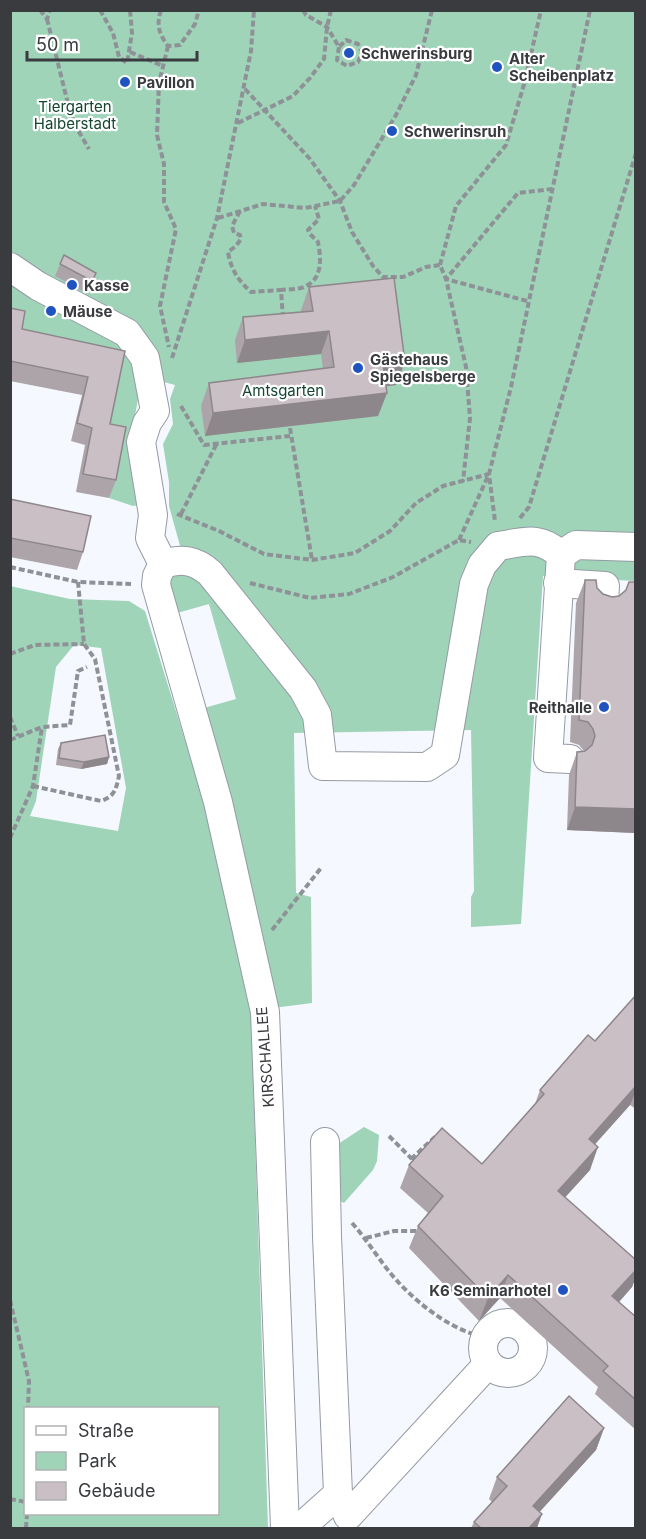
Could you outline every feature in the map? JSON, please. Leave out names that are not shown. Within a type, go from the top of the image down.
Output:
[{"type":"street","name":"KIRSCHALLEE","points":[[10,267],[38,286],[127,333],[145,358],[155,411],[147,423],[141,442],[153,515],[150,538],[218,802],[264,1012],[285,1528]]},
{"type":"street","points":[[159,575],[174,561],[188,560],[210,573],[303,689],[317,715],[323,766],[427,767],[444,755],[474,584],[482,565],[498,546],[534,541],[550,545],[560,569],[566,646],[548,758],[570,759]]},
{"type":"street","points":[[560,569],[576,545],[636,547]]},
{"type":"street","points":[[560,569],[605,586],[604,604]]},
{"type":"street","points":[[325,1142],[327,1236],[349,1513]]},
{"type":"street","points":[[300,1528],[349,1513],[487,1351],[490,1330],[497,1325],[520,1321],[533,1341],[532,1358],[520,1371],[503,1373],[487,1351]]},
{"type":"path","points":[[40,10],[47,19],[72,120],[89,149]]},
{"type":"path","points":[[47,19],[50,10]]},
{"type":"path","points":[[100,10],[112,33],[119,57],[127,63],[132,33],[130,10]]},
{"type":"path","points":[[161,10],[158,20],[159,33],[168,46],[159,83],[157,135],[164,164],[164,202],[176,229],[160,306],[171,358],[217,218],[245,90],[254,10]]},
{"type":"path","points":[[168,46],[180,45],[195,24],[199,10]]},
{"type":"path","points":[[303,10],[306,15],[327,27],[339,47],[337,60],[347,66],[358,62],[362,53],[358,44],[346,40],[339,47]]},
{"type":"path","points":[[238,123],[293,96],[310,78],[324,59],[331,10]]},
{"type":"path","points":[[217,218],[263,204],[305,208],[340,201],[354,185],[396,115],[416,75],[432,10]]},
{"type":"path","points":[[463,481],[470,418],[466,367],[446,279],[440,265],[456,206],[506,145],[525,81],[541,10]]},
{"type":"path","points":[[210,573],[310,598],[349,594],[393,577],[459,540],[489,474],[511,387],[590,10]]},
{"type":"path","points":[[130,52],[163,66]]},
{"type":"path","points":[[245,90],[310,159],[340,201],[352,232],[373,266],[384,277],[402,277],[426,267],[440,265]]},
{"type":"path","points":[[498,546],[529,507],[636,153]]},
{"type":"path","points":[[446,279],[518,193],[552,189]]},
{"type":"path","points":[[240,211],[232,226],[234,233],[240,235],[241,239],[228,252],[230,266],[239,282],[251,292],[281,290],[305,287],[318,275],[320,265],[318,242],[308,230],[319,219],[315,206]]},
{"type":"path","points":[[446,279],[527,302]]},
{"type":"path","points":[[281,290],[283,318]]},
{"type":"path","points":[[180,405],[204,445],[290,436]]},
{"type":"path","points":[[290,428],[312,560]]},
{"type":"path","points":[[181,514],[217,443]]},
{"type":"path","points":[[489,474],[498,546]]},
{"type":"path","points":[[153,515],[181,514],[264,554],[312,560],[355,554],[390,531],[416,503],[444,486],[489,474]]},
{"type":"path","points":[[459,540],[498,546]]},
{"type":"path","points":[[10,567],[78,582],[159,575]]},
{"type":"path","points":[[33,786],[101,801],[110,797],[117,789],[119,776],[95,659],[84,644],[78,582]]},
{"type":"path","points":[[10,654],[35,645],[84,644]]},
{"type":"path","points":[[10,740],[42,727],[70,725],[78,671],[87,667]]},
{"type":"path","points":[[10,717],[18,736]]},
{"type":"path","points":[[10,838],[33,786],[42,727]]},
{"type":"path","points":[[251,957],[321,868]]},
{"type":"path","points":[[411,1159],[436,1135],[444,1143]]},
{"type":"path","points":[[388,1137],[419,1167]]},
{"type":"path","points":[[345,1215],[366,1238],[398,1282],[439,1317],[470,1334],[487,1351]]},
{"type":"path","points":[[366,1238],[394,1231],[425,1231]]},
{"type":"path","points":[[10,1300],[28,1381],[28,1407]]},
{"type":"green space","points":[[11,11],[635,11],[635,581],[543,576],[521,924],[471,927],[471,897],[474,891],[471,730],[294,733],[296,893],[311,897],[312,1003],[273,1008],[204,708],[236,699],[209,604],[177,613],[168,581],[174,573],[187,571],[169,506],[169,482],[163,444],[173,424],[170,399],[175,385],[138,375],[140,389],[131,436],[139,505],[133,506],[109,498],[103,442],[109,401],[11,346]]},
{"type":"green space","points":[[10,586],[70,599],[129,601],[145,611],[205,805],[251,1016],[268,1528],[11,1528]],"holes":[[[74,645],[101,648],[126,788],[118,831],[30,816],[36,801],[56,667]]]},
{"type":"green space","points":[[364,1127],[379,1135],[377,1161],[373,1170],[344,1203],[337,1199],[335,1146]]},
{"type":"building","points":[[64,255],[96,273],[92,281],[60,264]]},
{"type":"building","points":[[394,278],[405,362],[383,365],[387,393],[213,413],[209,383],[334,367],[329,331],[245,340],[243,317],[313,311],[309,287]]},
{"type":"building","points":[[10,308],[25,311],[22,329],[125,351],[110,424],[126,427],[116,480],[83,474],[92,428],[77,423],[88,377],[10,361]]},
{"type":"building","points":[[10,499],[91,516],[83,552],[10,538]]},
{"type":"building","name":"Reithalle","points":[[585,580],[596,580],[597,588],[603,594],[612,597],[619,596],[626,590],[629,582],[636,582],[636,809],[575,807],[577,752],[585,751],[592,745],[595,736],[588,722],[579,720]]},
{"type":"building","points":[[105,735],[109,757],[84,762],[59,758],[61,743]]},
{"type":"building","points":[[636,995],[636,1086],[589,1139],[598,1147],[558,1191],[636,1260],[636,1270],[612,1296],[636,1317],[636,1400],[603,1371],[608,1366],[508,1275],[488,1298],[418,1226],[443,1196],[409,1165],[442,1128],[482,1164],[544,1094],[540,1090],[588,1035],[595,1041]]},
{"type":"building","points":[[569,1396],[604,1428],[533,1506],[542,1514],[529,1528],[481,1528],[474,1522],[507,1486],[497,1477]]},
{"type":"place","name":"Schwerinsburg","points":[[349,53]]},
{"type":"place","name":"Alter Scheibenplatz","points":[[497,67]]},
{"type":"place","name":"Pavillon","points":[[125,82]]},
{"type":"place","name":"Schwerinsruh","points":[[392,131]]},
{"type":"place","name":"Kasse","points":[[72,285]]},
{"type":"place","name":"Mäuse","points":[[51,311]]},
{"type":"place","name":"Gästehaus Spiegelsberge","points":[[358,368]]},
{"type":"place","name":"Reithalle","points":[[604,707]]},
{"type":"place","name":"K6 Seminarhotel","points":[[563,1290]]},
{"type":"park label","name":"Tiergarten Halberstadt","points":[[75,114]]},
{"type":"park label","name":"Amtsgarten","points":[[283,390]]}]
